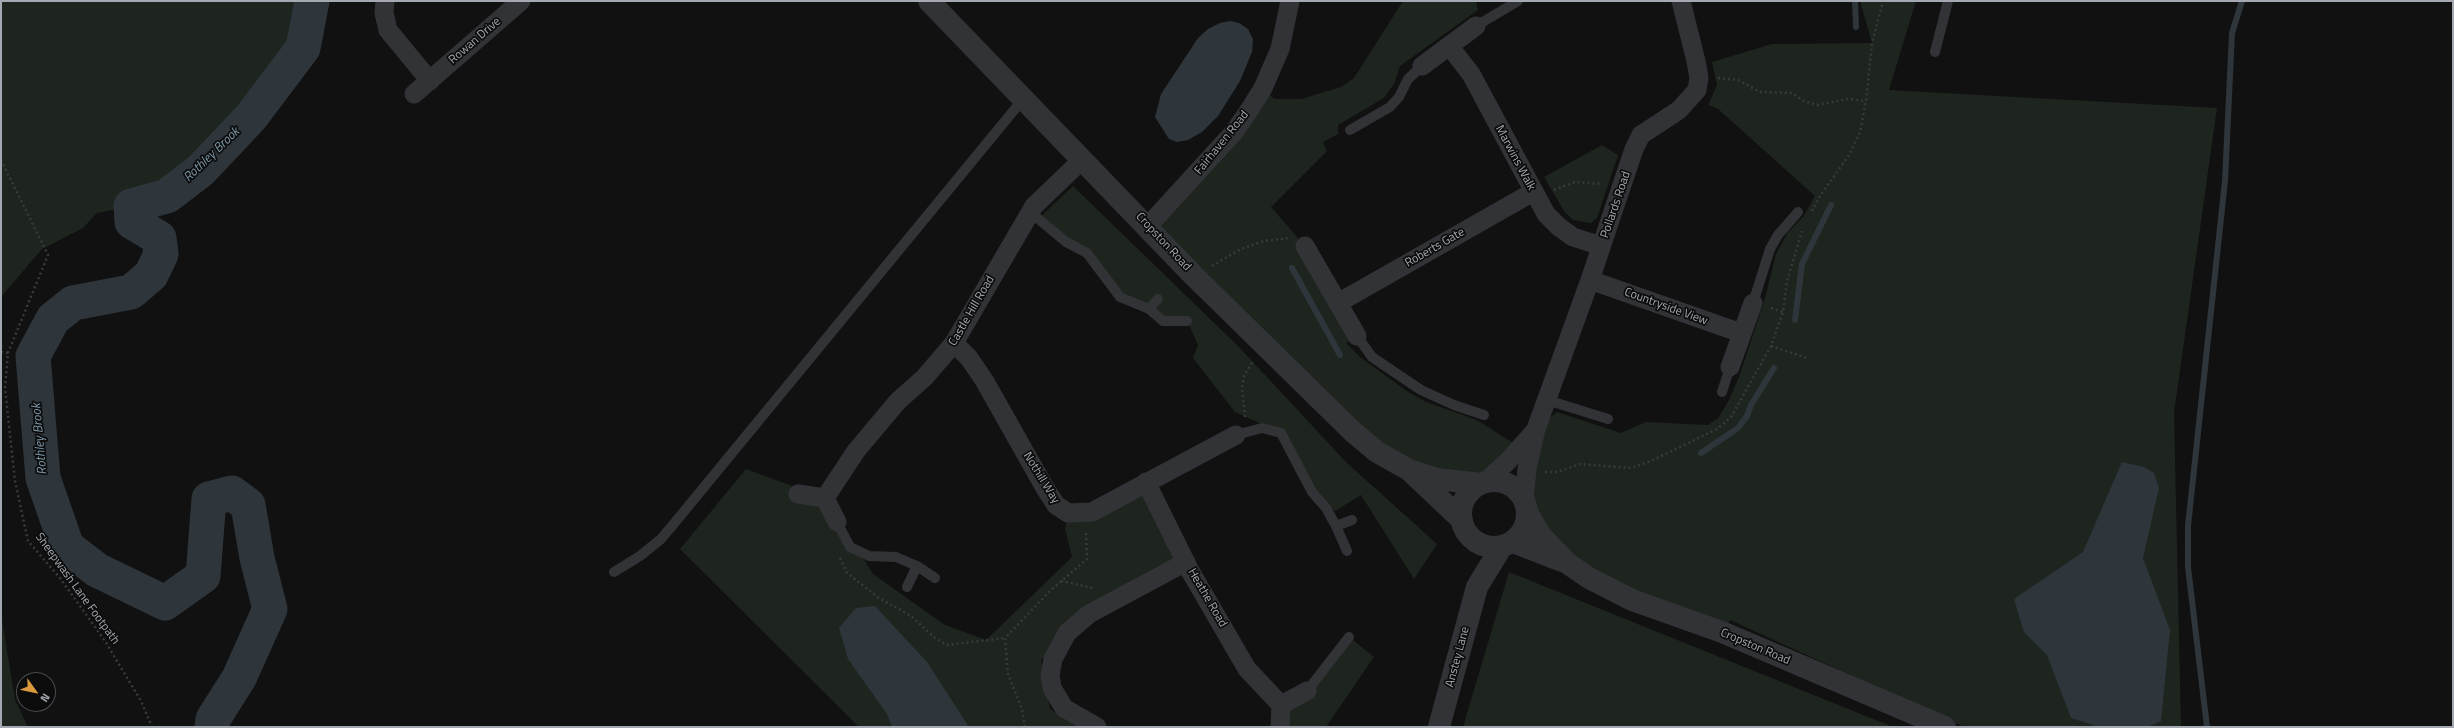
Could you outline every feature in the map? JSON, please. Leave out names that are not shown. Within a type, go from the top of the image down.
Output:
[{"type":"street","points":[[385,1],[384,13],[388,30],[430,81]]},
{"type":"street","name":"Rowan Drive","points":[[414,94],[521,1]]},
{"type":"street","name":"Cropston Road","points":[[929,1],[1148,226],[1194,276],[1352,431],[1377,452],[1408,470],[1437,479],[1483,483],[1496,481],[1508,484],[1517,490],[1541,536],[1567,563],[1589,578],[1632,600],[1722,632],[1945,727]]},
{"type":"street","name":"Fairhaven Road","points":[[1148,226],[1234,132],[1250,109],[1263,88],[1280,49],[1290,1]]},
{"type":"street","points":[[1681,1],[1699,78]]},
{"type":"street","points":[[1422,66],[1450,47],[1476,26]]},
{"type":"street","name":"Marwins Walk","points":[[1450,47],[1471,74],[1546,214],[1559,228],[1574,237],[1601,246]]},
{"type":"street","name":"Pollards Road","points":[[1526,506],[1527,469],[1536,430],[1590,280],[1634,149],[1642,135],[1690,101],[1697,90],[1699,78]]},
{"type":"street","name":"Castle Hill Road","points":[[825,498],[856,451],[898,401],[925,377],[954,343],[1030,212],[1083,159]]},
{"type":"street","name":"Roberts Gate","points":[[1338,303],[1536,196]]},
{"type":"street","points":[[1305,246],[1357,336]]},
{"type":"street","name":"Countryside View","points":[[1590,280],[1741,333]]},
{"type":"street","points":[[1730,367],[1753,303]]},
{"type":"street","name":"Nothill Way","points":[[954,343],[969,358],[984,380],[1056,505],[1068,513],[1082,514]]},
{"type":"street","name":"Pollards Road","points":[[1483,483],[1508,461],[1536,430]]},
{"type":"street","points":[[1082,514],[1092,512],[1236,435]]},
{"type":"street","name":"Cropston Road","points":[[1408,470],[1480,544],[1491,547],[1508,544],[1567,563]]},
{"type":"street","name":"Heathe Road","points":[[1146,482],[1186,562],[1247,669],[1281,706]]},
{"type":"street","points":[[1466,528],[1462,508],[1465,498],[1483,483]]},
{"type":"street","points":[[798,494],[825,498],[837,522]]},
{"type":"street","points":[[1508,544],[1521,534],[1526,506]]},
{"type":"street","name":"Anstey Lane","points":[[1466,528],[1477,587]]},
{"type":"street","name":"Anstey Lane","points":[[1439,727],[1477,587],[1508,544]]},
{"type":"street","points":[[1097,727],[1064,708],[1052,688],[1050,675],[1053,659],[1067,634],[1089,614],[1186,562]]},
{"type":"street","points":[[1280,727],[1281,706],[1307,691]]},
{"type":"lane","points":[[1476,26],[1518,1]]},
{"type":"lane","points":[[1935,52],[1948,1]]},
{"type":"lane","points":[[1350,130],[1390,107],[1399,97],[1408,79],[1422,66]]},
{"type":"lane","points":[[614,572],[640,556],[661,539],[1024,98]]},
{"type":"lane","points":[[1030,212],[1066,242],[1087,253],[1120,297],[1149,309],[1163,321],[1187,321]]},
{"type":"lane","points":[[1753,303],[1770,249],[1778,235],[1798,212]]},
{"type":"lane","points":[[1149,309],[1158,299]]},
{"type":"lane","points":[[1357,336],[1372,357],[1421,390],[1454,405],[1484,415]]},
{"type":"lane","points":[[1722,392],[1730,367]]},
{"type":"lane","points":[[1547,400],[1608,419]]},
{"type":"lane","points":[[1236,435],[1262,428],[1281,433],[1312,492],[1326,508],[1348,551]]},
{"type":"lane","points":[[1336,526],[1352,520]]},
{"type":"lane","points":[[837,522],[850,547],[869,556],[896,557],[917,566],[935,578]]},
{"type":"lane","points":[[907,587],[917,566]]},
{"type":"lane","points":[[1307,691],[1349,637]]},
{"type":"path","points":[[1699,78],[1738,80],[1760,92],[1792,93],[1804,101],[1817,105],[1848,99],[1866,101]]},
{"type":"path","name":"Sheepwash Lane Footpath","points":[[1,160],[48,255],[8,353],[5,388],[15,481],[28,541],[60,578],[105,641],[141,700],[152,727]]},
{"type":"path","points":[[1536,196],[1574,182],[1591,182],[1621,190]]},
{"type":"path","points":[[1194,276],[1242,249],[1264,241],[1287,237],[1305,246]]},
{"type":"path","points":[[1236,435],[1245,416],[1242,388],[1244,376],[1248,366],[1267,346]]},
{"type":"path","points":[[1771,346],[1807,358]]},
{"type":"path","points":[[1,352],[8,353]]},
{"type":"path","points":[[1025,727],[1022,709],[1008,674],[1005,638],[1051,590],[1087,559],[1087,533],[1082,514]]},
{"type":"shaded area","points":[[1,1],[303,1],[303,48],[201,170],[137,205],[97,213],[83,228],[42,249],[1,297]]},
{"type":"shaded area","points":[[1403,1],[1476,1],[1478,10],[1400,66],[1394,84],[1384,98],[1338,125],[1338,134],[1323,142],[1327,151],[1271,207],[1305,246],[1357,336],[1346,343],[1360,357],[1408,392],[1426,402],[1477,420],[1521,448],[1485,482],[1409,470],[1148,226],[1263,88],[1274,99],[1301,99],[1341,87],[1354,78]]},
{"type":"shaded area","points":[[1860,1],[1916,1],[1889,90],[2217,108],[2174,413],[2181,727],[1964,727],[1730,620],[1726,630],[1589,578],[1528,514],[1536,429],[1557,412],[1621,433],[1646,422],[1708,425],[1718,418],[1728,402],[1739,377],[1764,302],[1776,254],[1788,232],[1803,217],[1815,196],[1718,109],[1708,105],[1717,85],[1712,62],[1772,44],[1872,43]]},
{"type":"shaded area","points":[[1230,21],[1239,23],[1248,29],[1253,39],[1252,52],[1240,81],[1218,116],[1202,132],[1188,140],[1177,142],[1169,139],[1155,117],[1161,94],[1198,38],[1208,29],[1220,23]]},
{"type":"shaded area","points":[[1602,145],[1618,155],[1597,218],[1591,223],[1573,220],[1564,211],[1544,177]]},
{"type":"shaded area","points":[[1073,186],[1239,347],[1346,462],[1437,544],[1414,579],[1361,495],[1335,511],[1312,492],[1281,433],[1235,412],[1193,358],[1198,345],[1187,321],[1163,321],[1120,297],[1087,253],[1038,219]]},
{"type":"shaded area","points":[[2122,462],[2144,467],[2154,473],[2159,488],[2143,558],[2170,630],[2161,721],[2147,727],[2099,727],[2071,718],[2047,655],[2024,632],[2014,599],[2083,552]]},
{"type":"shaded area","points":[[746,469],[825,498],[873,574],[945,625],[986,640],[1072,557],[1065,529],[1068,513],[1148,487],[1178,559],[1105,605],[1041,660],[1050,709],[1077,727],[859,727],[680,549]]},
{"type":"shaded area","points":[[1509,572],[1893,727],[1463,727]]},
{"type":"shaded area","points":[[875,606],[927,662],[969,727],[892,727],[887,714],[848,659],[839,628],[856,608]]},
{"type":"shaded area","points":[[1,613],[16,702],[16,712],[21,712],[28,727],[1,727]]},
{"type":"shaded area","points":[[1349,637],[1374,657],[1326,727],[1280,727],[1281,705],[1307,691]]},
{"type":"waterway","name":"Rothley Brook","points":[[212,727],[213,719],[239,678],[270,609],[257,558],[248,505],[232,493],[209,499],[203,576],[165,603],[97,570],[67,547],[43,478],[33,356],[53,319],[73,303],[131,292],[151,275],[161,254],[159,238],[132,222],[131,206],[167,196],[201,170],[251,117],[303,48],[312,1]]},
{"type":"waterway","points":[[1855,1],[1856,27]]},
{"type":"waterway","points":[[2207,727],[2188,567],[2188,526],[2225,181],[2232,33],[2242,1]]},
{"type":"waterway","points":[[1795,320],[1802,264],[1831,205]]},
{"type":"waterway","points":[[1292,268],[1340,355]]},
{"type":"waterway","points":[[1701,453],[1738,428],[1747,416],[1751,405],[1774,368]]}]
